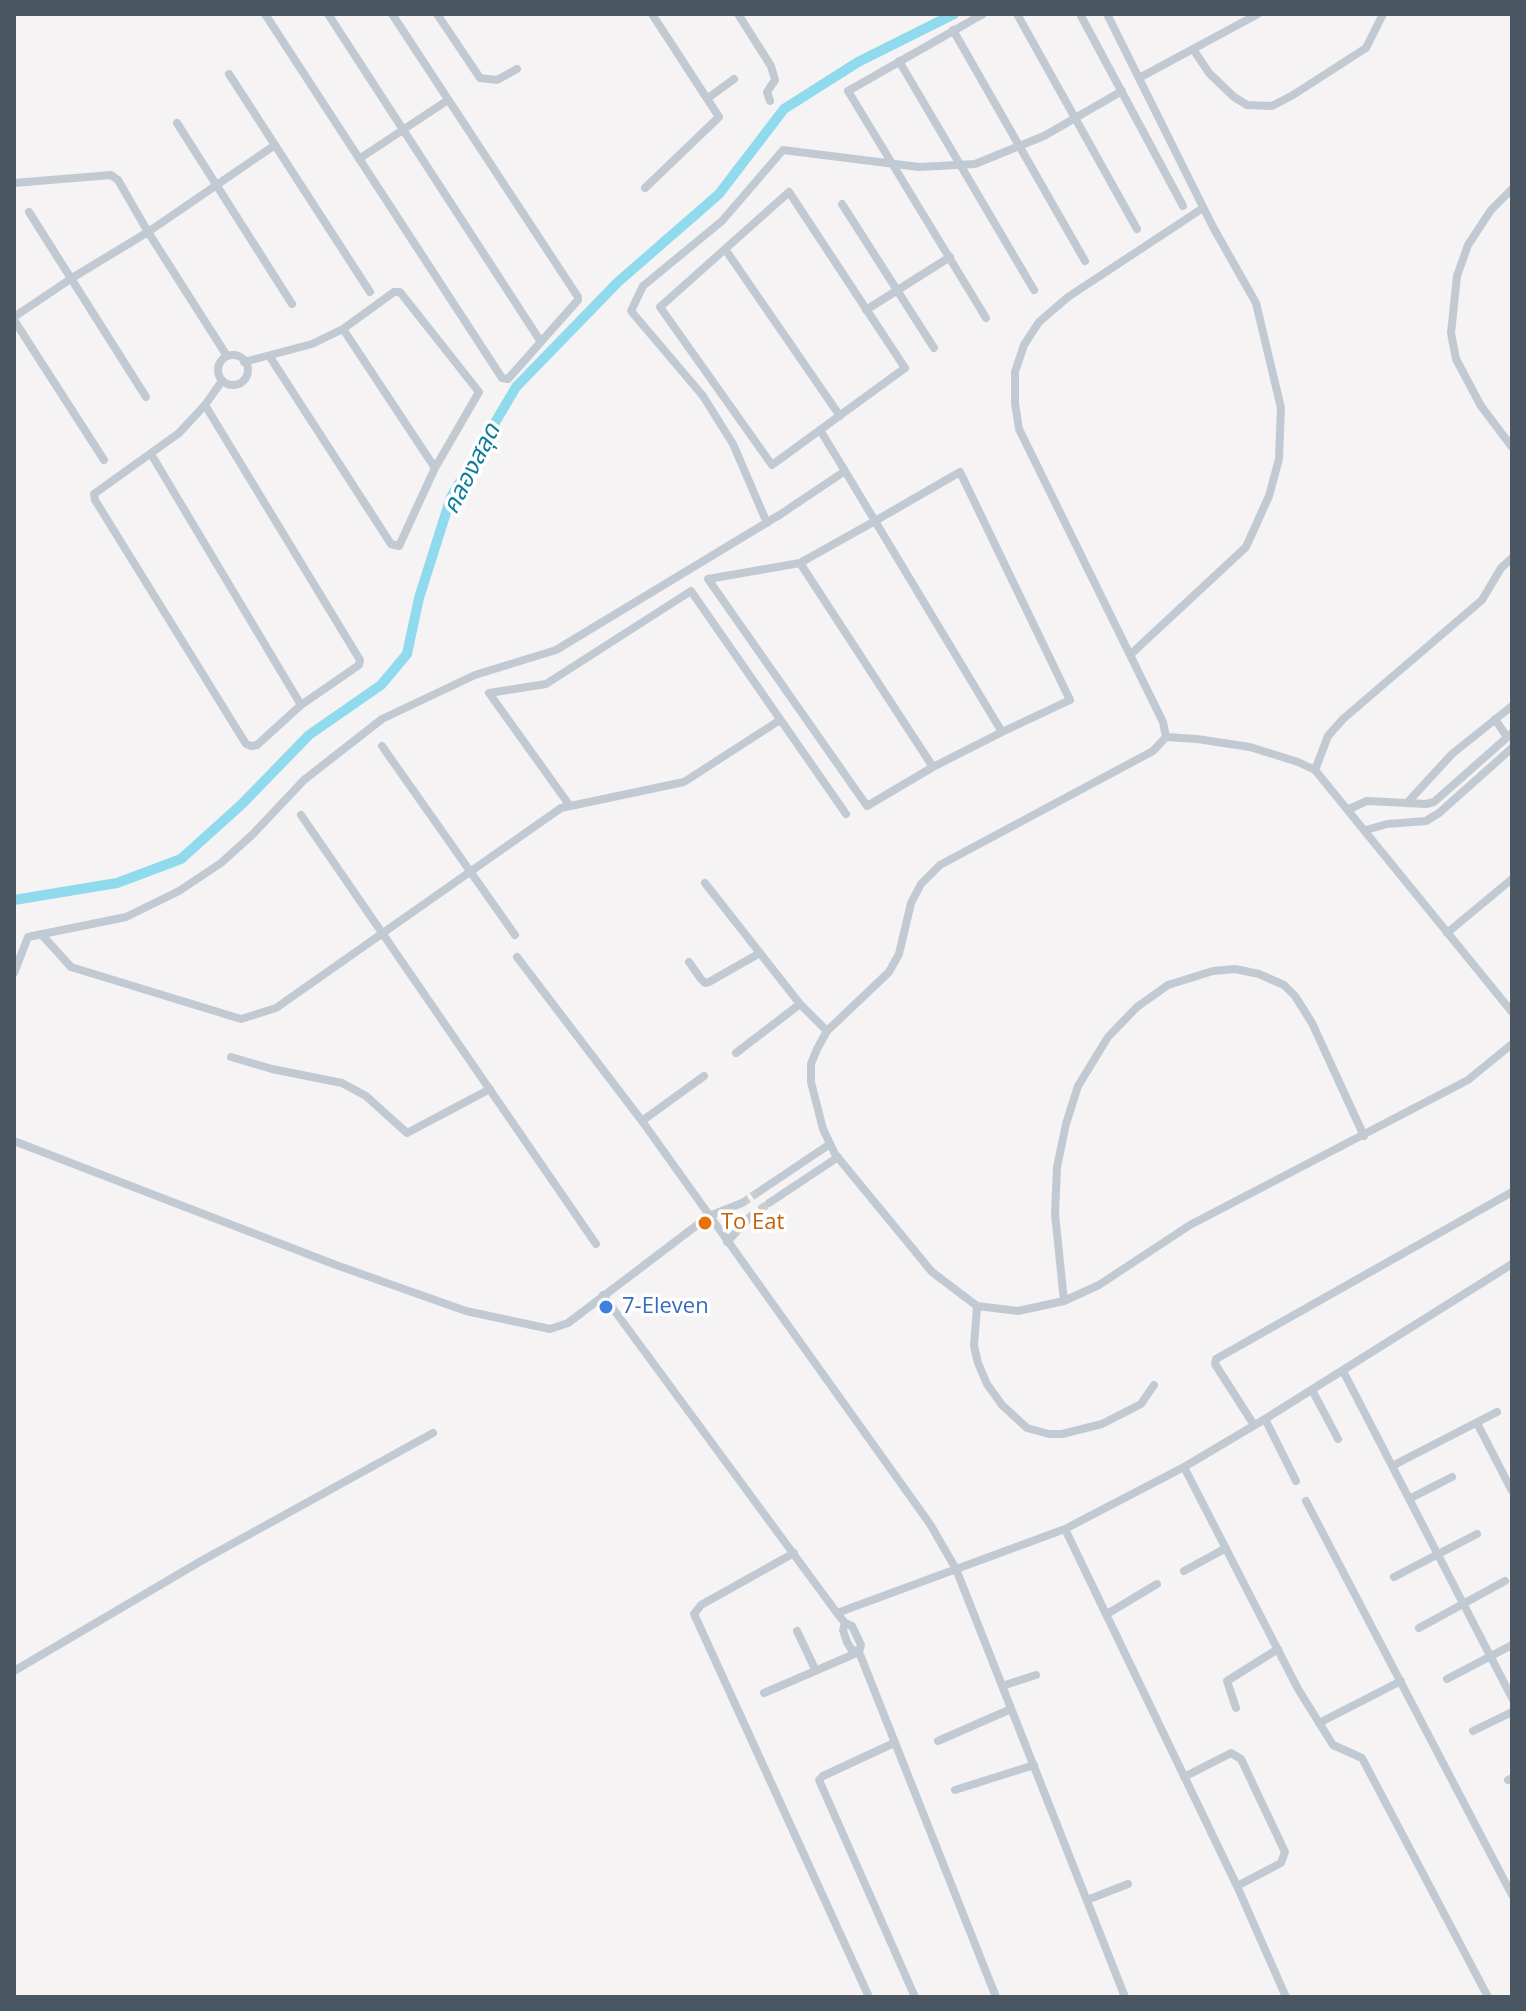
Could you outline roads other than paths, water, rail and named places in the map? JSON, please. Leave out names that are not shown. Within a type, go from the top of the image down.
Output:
[{"type":"street","points":[[265,14],[502,378],[509,378],[578,297],[392,14]]},
{"type":"street","points":[[328,14],[541,342]]},
{"type":"street","points":[[437,14],[480,78],[497,80],[517,69]]},
{"type":"street","points":[[645,188],[719,114],[652,14]]},
{"type":"street","points":[[738,14],[771,66],[775,80],[767,92],[770,101]]},
{"type":"street","points":[[983,14],[848,91],[986,318]]},
{"type":"street","points":[[1017,14],[1137,229]]},
{"type":"street","points":[[1080,14],[1183,206]]},
{"type":"street","points":[[1107,14],[1223,247],[1256,303],[1281,408],[1279,459],[1269,496],[1246,547],[1131,654]]},
{"type":"street","points":[[1139,78],[1258,14]]},
{"type":"street","points":[[1193,49],[1209,73],[1234,97],[1247,105],[1272,106],[1366,48],[1383,14]]},
{"type":"street","points":[[953,30],[1085,261]]},
{"type":"street","points":[[899,61],[1034,290]]},
{"type":"street","points":[[229,74],[370,292]]},
{"type":"street","points":[[708,98],[734,79]]},
{"type":"street","points":[[767,523],[733,444],[710,408],[631,311],[643,286],[722,221],[783,150],[919,167],[975,164],[1019,146],[1122,91]]},
{"type":"street","points":[[359,159],[448,100]]},
{"type":"street","points":[[177,123],[292,304]]},
{"type":"street","points":[[104,460],[14,319],[275,145]]},
{"type":"street","points":[[14,183],[111,175],[118,180],[227,356]]},
{"type":"street","points":[[1510,441],[1481,406],[1456,359],[1451,333],[1457,276],[1468,245],[1491,210],[1512,189]]},
{"type":"street","points":[[789,192],[905,368],[772,465],[660,307],[725,249],[789,192]]},
{"type":"street","points":[[842,204],[934,348]]},
{"type":"street","points":[[1166,737],[1163,722],[1131,654],[1019,429],[1015,372],[1024,345],[1039,322],[1068,297],[1203,208]]},
{"type":"street","points":[[29,212],[146,397]]},
{"type":"street","points":[[725,249],[840,416]]},
{"type":"street","points":[[866,310],[950,257]]},
{"type":"street","points":[[244,362],[312,344],[343,329],[394,292],[400,292],[478,389],[479,395],[435,468],[399,546],[393,546],[270,357]]},
{"type":"street","points":[[343,329],[435,468]]},
{"type":"street","points":[[237,355],[249,371],[241,384],[231,386],[222,381],[218,367],[227,356],[237,355]]},
{"type":"street","points":[[205,405],[358,654],[359,665],[301,705],[257,745],[246,744],[95,500],[96,491],[179,433],[222,381]]},
{"type":"street","points":[[820,430],[1002,732]]},
{"type":"street","points":[[151,454],[301,705]]},
{"type":"street","points":[[14,973],[28,937],[126,917],[179,891],[221,863],[304,780],[382,719],[475,675],[556,650],[767,523],[845,471]]},
{"type":"street","points":[[960,472],[1070,700],[933,767],[867,806],[708,579],[800,563],[960,472]]},
{"type":"street","points":[[1315,770],[1328,736],[1343,719],[1482,600],[1501,568],[1512,558]]},
{"type":"street","points":[[800,563],[933,767]]},
{"type":"street","points":[[570,806],[489,693],[546,684],[691,591],[846,814]]},
{"type":"street","points":[[1407,803],[1452,754],[1512,706]]},
{"type":"street","points":[[1349,809],[1367,801],[1426,804],[1438,799],[1510,735],[1495,719]]},
{"type":"street","points":[[41,934],[71,967],[241,1019],[276,1008],[561,808],[684,782],[780,720]]},
{"type":"street","points":[[1166,737],[1250,747],[1315,770],[1512,1012]]},
{"type":"street","points":[[1166,737],[1153,751],[940,865],[921,884],[911,903],[899,954],[889,972],[827,1031],[811,1064],[811,1082],[830,1144],[932,1272],[977,1306],[1018,1311],[1064,1301],[1099,1285],[1190,1225],[1468,1080],[1512,1044]]},
{"type":"street","points":[[382,746],[515,935]]},
{"type":"street","points":[[1366,830],[1387,824],[1426,821],[1512,748]]},
{"type":"street","points":[[301,815],[596,1244]]},
{"type":"street","points":[[1447,933],[1512,879]]},
{"type":"street","points":[[705,883],[800,1004],[827,1031]]},
{"type":"street","points":[[689,962],[701,979],[709,982],[760,953]]},
{"type":"street","points":[[517,957],[642,1121],[930,1524],[956,1569],[1125,1997]]},
{"type":"street","points":[[1064,1301],[1055,1214],[1057,1167],[1078,1086],[1108,1037],[1137,1007],[1168,985],[1213,971],[1235,969],[1259,974],[1284,985],[1312,1023],[1364,1136]]},
{"type":"street","points":[[736,1053],[800,1004]]},
{"type":"street","points":[[231,1057],[342,1083],[366,1096],[407,1133],[490,1089]]},
{"type":"street","points":[[642,1121],[704,1076]]},
{"type":"street","points":[[14,1141],[336,1265],[466,1311],[550,1329],[568,1323],[709,1216],[742,1203]]},
{"type":"street","points":[[760,1191],[830,1144]]},
{"type":"street","points":[[769,1203],[838,1157]]},
{"type":"street","points":[[1254,1425],[1215,1364],[1216,1359],[1512,1192]]},
{"type":"street","points":[[727,1242],[750,1217]]},
{"type":"street","points":[[837,1613],[1065,1529],[1184,1467],[1265,1419],[1512,1264]]},
{"type":"street","points":[[603,1295],[837,1613],[852,1626],[894,1743],[996,1997]]},
{"type":"street","points":[[977,1306],[974,1346],[978,1363],[987,1384],[1002,1405],[1027,1428],[1062,1434],[1102,1424],[1141,1404],[1154,1385]]},
{"type":"street","points":[[1343,1371],[1512,1698]]},
{"type":"street","points":[[1312,1390],[1338,1439]]},
{"type":"street","points":[[1392,1466],[1497,1412]]},
{"type":"street","points":[[1265,1419],[1296,1481]]},
{"type":"street","points":[[1477,1423],[1512,1491]]},
{"type":"street","points":[[14,1671],[201,1561],[433,1433]]},
{"type":"street","points":[[1184,1467],[1319,1723],[1337,1749],[1362,1758],[1488,1997]]},
{"type":"street","points":[[1409,1499],[1452,1477]]},
{"type":"street","points":[[1306,1501],[1512,1895]]},
{"type":"street","points":[[1065,1529],[1237,1886],[1286,1997]]},
{"type":"street","points":[[1394,1577],[1477,1534]]},
{"type":"street","points":[[1184,1571],[1226,1548]]},
{"type":"street","points":[[794,1553],[701,1605],[694,1614],[869,1997]]},
{"type":"street","points":[[1419,1628],[1505,1581]]},
{"type":"street","points":[[1107,1614],[1157,1584]]},
{"type":"street","points":[[797,1631],[816,1671]]},
{"type":"street","points":[[1447,1679],[1512,1645]]},
{"type":"street","points":[[1236,1708],[1227,1681],[1278,1649]]},
{"type":"street","points":[[764,1693],[859,1652]]},
{"type":"street","points":[[1002,1686],[1036,1675]]},
{"type":"street","points":[[1319,1723],[1401,1681]]},
{"type":"street","points":[[938,1741],[1011,1709]]},
{"type":"street","points":[[1473,1731],[1512,1712]]},
{"type":"street","points":[[894,1743],[819,1780],[915,1997]]},
{"type":"street","points":[[1184,1777],[1231,1753],[1241,1759],[1285,1852],[1285,1859],[1237,1886]]},
{"type":"street","points":[[955,1790],[1034,1765]]},
{"type":"street","points":[[1087,1900],[1128,1884]]},
{"type":"waterway","name":"คลองสลุด","points":[[14,900],[117,883],[181,859],[242,804],[309,735],[381,685],[407,654],[419,598],[451,497],[516,387],[618,282],[719,194],[784,109],[858,62],[954,14]]},
{"type":"tunnel","points":[[742,1203],[760,1191]]},
{"type":"tunnel","points":[[750,1217],[769,1203]]},
{"type":"place","name":"To Eat","points":[[705,1223]]},
{"type":"place","name":"7-Eleven","points":[[606,1307]]}]
